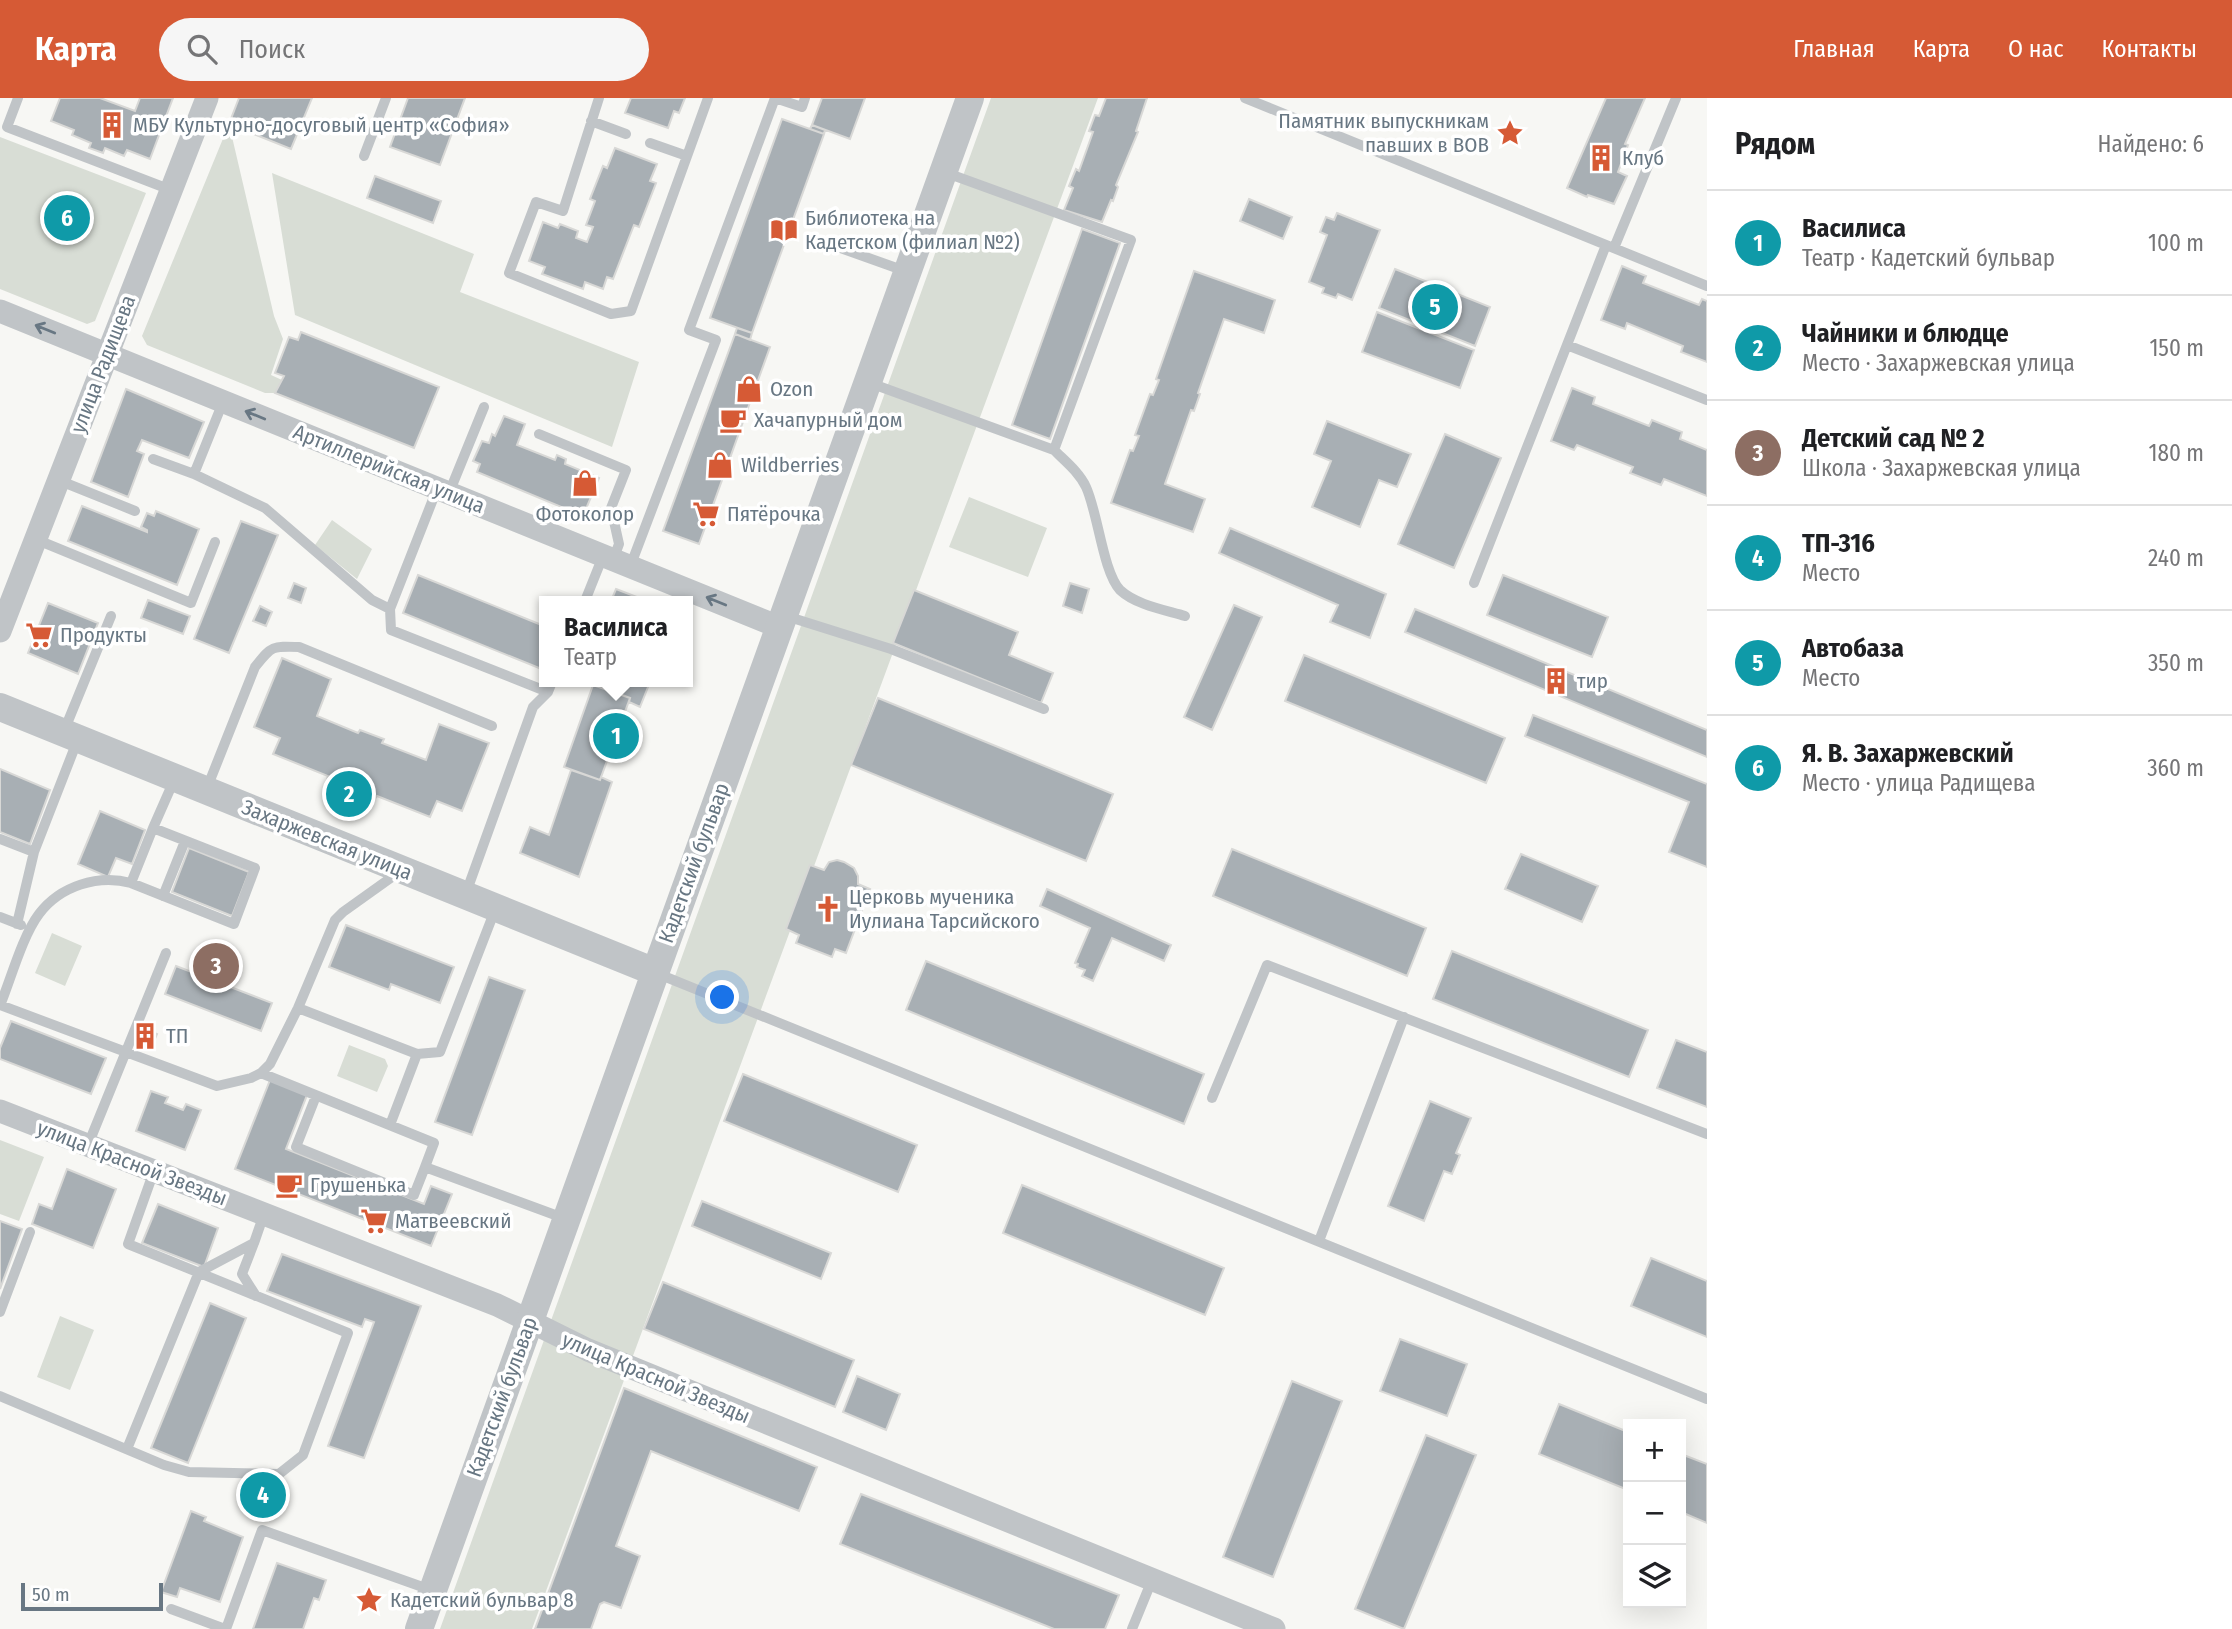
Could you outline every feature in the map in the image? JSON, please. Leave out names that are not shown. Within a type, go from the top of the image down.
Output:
[{"type":"street","name":"улица Радищева","points":[[0,631],[207,98]]},
{"type":"street","name":"Кадетский бульвар","points":[[419,1629],[970,98]]},
{"type":"street","name":"Артиллерийская улица","points":[[0,311],[615,561],[781,621]]},
{"type":"street","name":"Захаржевская улица","points":[[0,707],[655,972]]},
{"type":"street","name":"улица Красной Звезды","points":[[0,1111],[497,1305],[568,1342],[731,1410],[1274,1629]]},
{"type":"lane","points":[[18,98],[7,127],[171,190]]},
{"type":"lane","points":[[364,156],[386,98]]},
{"type":"lane","points":[[599,98],[563,211],[536,202],[509,273],[611,314],[631,311],[708,98]]},
{"type":"lane","points":[[589,596],[615,561],[716,340],[689,330],[775,98],[802,107],[805,98]]},
{"type":"lane","points":[[1245,98],[1707,286]]},
{"type":"lane","points":[[1474,583],[1567,345],[1676,98]]},
{"type":"lane","points":[[591,121],[626,134]]},
{"type":"lane","points":[[650,143],[687,156]]},
{"type":"lane","points":[[944,172],[1130,240],[1054,450]]},
{"type":"lane","points":[[818,240],[908,272]]},
{"type":"lane","points":[[1567,345],[1707,400]]},
{"type":"lane","points":[[868,382],[1054,450],[1085,485],[1097,518],[1109,574],[1120,590],[1138,601],[1185,616]]},
{"type":"lane","points":[[194,474],[223,402]]},
{"type":"lane","points":[[484,407],[390,609],[391,630],[539,683]]},
{"type":"lane","points":[[539,434],[626,470],[611,509],[619,544],[615,561]]},
{"type":"lane","points":[[153,459],[194,474],[265,508],[372,600],[390,609]]},
{"type":"lane","points":[[58,480],[135,511]]},
{"type":"lane","points":[[35,539],[191,603],[215,542]]},
{"type":"lane","points":[[17,923],[34,852],[111,616]]},
{"type":"lane","points":[[781,621],[891,649],[1044,709]]},
{"type":"lane","points":[[206,791],[254,667],[276,646],[299,647],[492,726]]},
{"type":"lane","points":[[465,896],[533,707],[550,687]]},
{"type":"lane","points":[[131,883],[175,778]]},
{"type":"lane","points":[[153,828],[256,868],[234,924],[131,883],[116,879],[83,883],[58,897],[40,913],[6,976],[1,1004],[217,1086],[234,1084],[261,1073],[270,1063],[298,1008],[335,920],[401,870]]},
{"type":"lane","points":[[0,839],[34,852]]},
{"type":"lane","points":[[163,896],[185,841]]},
{"type":"lane","points":[[298,1008],[416,1054],[440,1052],[495,909]]},
{"type":"lane","points":[[0,916],[31,929]]},
{"type":"lane","points":[[88,1145],[166,953]]},
{"type":"lane","points":[[1212,1098],[1267,965],[1707,1134]]},
{"type":"lane","points":[[655,972],[1707,1399]]},
{"type":"lane","points":[[1319,1241],[1404,1017]]},
{"type":"lane","points":[[390,1125],[416,1054]]},
{"type":"lane","points":[[261,1073],[434,1143],[414,1195],[296,1147],[316,1096]]},
{"type":"lane","points":[[425,1167],[566,1219]]},
{"type":"lane","points":[[0,1396],[189,1472],[279,1474],[303,1455],[348,1333],[128,1244],[154,1171]]},
{"type":"lane","points":[[256,1296],[242,1273],[264,1214]]},
{"type":"lane","points":[[0,1312],[30,1232]]},
{"type":"lane","points":[[127,1449],[199,1272],[254,1243]]},
{"type":"lane","points":[[171,1609],[226,1629],[262,1530],[432,1591]]},
{"type":"lane","points":[[1132,1629],[1152,1580]]},
{"type":"shaded area","points":[[991,98],[1098,98],[532,1629],[440,1629]]},
{"type":"shaded area","points":[[229,124],[274,316],[283,339],[271,375],[282,380],[275,393],[265,393],[147,345],[142,336]]},
{"type":"shaded area","points":[[0,137],[146,193],[95,321],[87,324],[0,289]]},
{"type":"shaded area","points":[[272,173],[474,254],[460,292],[639,362],[612,447],[295,315]]},
{"type":"shaded area","points":[[969,497],[1047,528],[1028,577],[949,547]]},
{"type":"shaded area","points":[[332,520],[372,549],[357,579],[315,545]]},
{"type":"shaded area","points":[[52,933],[82,946],[65,986],[35,973]]},
{"type":"shaded area","points":[[349,1045],[385,1059],[388,1066],[377,1092],[337,1076]]},
{"type":"shaded area","points":[[0,1140],[44,1157],[19,1221],[0,1214]]},
{"type":"shaded area","points":[[60,1316],[94,1330],[70,1390],[37,1377]]},
{"type":"building","name":"МБУ Культурно-досуговый центр «София»","points":[[60,98],[100,98],[135,111],[140,98],[173,98],[150,159],[127,150],[124,156],[105,148],[103,153],[89,148],[91,143],[72,135],[74,130],[51,121]]},
{"type":"building","points":[[239,98],[312,98],[291,149],[229,124]]},
{"type":"building","points":[[408,98],[465,98],[440,165],[390,147]]},
{"type":"building","points":[[631,98],[685,98],[679,113],[674,111],[668,128],[625,113]]},
{"type":"building","points":[[822,98],[865,98],[850,139],[812,125]]},
{"type":"building","points":[[1106,98],[1147,98],[1136,131],[1138,132],[1116,185],[1118,187],[1113,201],[1111,200],[1102,222],[1064,210],[1073,188],[1069,186],[1076,169],[1079,171],[1093,132],[1089,131],[1095,115],[1099,116]]},
{"type":"building","name":"Клуб","points":[[1606,98],[1645,98],[1625,144],[1628,145],[1618,172],[1627,176],[1614,204],[1567,188]]},
{"type":"building","points":[[782,119],[824,134],[752,333],[710,318]]},
{"type":"building","points":[[812,125],[825,130],[824,134],[810,129]]},
{"type":"building","points":[[615,148],[657,164],[650,181],[656,183],[639,227],[634,225],[613,279],[607,277],[603,289],[585,282],[583,289],[542,274],[545,267],[529,261],[543,222],[558,228],[560,224],[578,231],[576,238],[587,242],[593,227],[586,225],[595,201],[590,199],[603,166],[607,168]]},
{"type":"building","points":[[375,176],[441,201],[433,223],[367,198]]},
{"type":"building","points":[[1249,199],[1292,217],[1283,239],[1240,221]]},
{"type":"building","points":[[1337,213],[1380,230],[1352,300],[1338,294],[1336,298],[1322,293],[1324,288],[1309,282],[1327,235],[1320,232],[1326,217],[1334,220]]},
{"type":"building","points":[[1082,229],[1120,243],[1050,439],[1012,425]]},
{"type":"building","points":[[1622,266],[1646,276],[1643,283],[1699,305],[1702,299],[1707,301],[1707,362],[1681,352],[1683,346],[1627,323],[1625,329],[1601,320]]},
{"type":"building","points":[[1395,269],[1490,307],[1475,346],[1379,308]]},
{"type":"building","points":[[1194,271],[1275,300],[1264,333],[1224,319],[1194,411],[1191,410],[1165,484],[1205,499],[1193,532],[1111,503],[1130,450],[1133,451],[1139,436],[1135,435],[1150,394],[1153,395],[1159,380],[1156,379]]},
{"type":"building","points":[[1377,312],[1474,350],[1460,388],[1362,352]]},
{"type":"building","points":[[737,328],[752,333],[750,340],[735,334]]},
{"type":"building","points":[[301,332],[439,387],[414,448],[275,393],[284,376],[275,373],[289,337],[298,340]]},
{"type":"building","points":[[735,334],[770,347],[699,544],[663,531]]},
{"type":"building","points":[[1572,388],[1595,397],[1593,404],[1649,426],[1652,420],[1682,432],[1680,439],[1707,450],[1707,496],[1664,479],[1661,485],[1630,473],[1633,467],[1577,445],[1574,450],[1551,441]]},
{"type":"building","points":[[126,389],[204,422],[189,458],[142,440],[137,451],[144,454],[128,497],[91,482]]},
{"type":"building","points":[[504,416],[525,424],[517,445],[555,460],[557,455],[566,459],[565,464],[599,478],[583,516],[477,472],[480,464],[473,461],[482,441],[489,443]]},
{"type":"building","points":[[1327,421],[1411,454],[1397,487],[1379,480],[1360,527],[1312,507],[1331,461],[1314,454]]},
{"type":"building","points":[[1445,434],[1501,458],[1454,568],[1398,544]]},
{"type":"building","points":[[82,506],[147,532],[141,527],[147,513],[154,516],[156,511],[199,529],[177,585],[68,541]]},
{"type":"building","points":[[241,521],[278,535],[229,653],[194,639]]},
{"type":"building","points":[[1230,528],[1386,594],[1370,638],[1330,622],[1338,605],[1219,553]]},
{"type":"building","points":[[418,575],[539,624],[539,668],[403,613]]},
{"type":"building","points":[[1503,575],[1608,617],[1592,657],[1487,615]]},
{"type":"building","points":[[294,583],[306,588],[301,603],[288,598]]},
{"type":"building","points":[[1070,583],[1089,589],[1082,613],[1063,606]]},
{"type":"building","points":[[616,589],[634,596],[613,596]]},
{"type":"building","points":[[914,590],[1018,632],[1009,655],[1053,673],[1041,703],[893,643]]},
{"type":"building","points":[[148,600],[190,616],[183,634],[141,618]]},
{"type":"building","points":[[48,603],[98,623],[78,674],[28,653]]},
{"type":"building","points":[[1234,605],[1262,617],[1212,730],[1184,717]]},
{"type":"building","points":[[260,606],[272,612],[266,626],[253,621]]},
{"type":"building","name":"тир","points":[[1415,609],[1707,730],[1707,757],[1405,632]]},
{"type":"building","points":[[1304,655],[1505,738],[1486,783],[1285,701]]},
{"type":"building","points":[[282,658],[331,679],[317,716],[358,733],[360,730],[384,739],[382,743],[426,760],[439,724],[489,743],[462,811],[437,801],[430,817],[377,796],[374,800],[327,780],[328,776],[273,754],[280,738],[254,727]]},
{"type":"building","points":[[592,687],[630,698],[600,780],[564,767]]},
{"type":"building","points":[[600,687],[648,687],[640,707],[629,702],[630,698]]},
{"type":"building","points":[[878,698],[1113,794],[1086,861],[851,765]]},
{"type":"building","points":[[1533,715],[1707,784],[1707,867],[1669,852],[1689,802],[1525,736]]},
{"type":"building","points":[[0,769],[50,790],[30,844],[0,832]]},
{"type":"building","points":[[571,770],[612,782],[579,877],[520,853],[530,827],[549,835]]},
{"type":"building","points":[[100,811],[145,830],[132,864],[116,858],[108,877],[78,864]]},
{"type":"building","points":[[189,848],[249,872],[232,916],[172,892]]},
{"type":"building","points":[[1232,849],[1426,928],[1407,976],[1213,896]]},
{"type":"building","points":[[1521,854],[1598,886],[1582,922],[1505,889]]},
{"type":"building","name":"Церковь мученика Иулиана Тарсийского","points":[[837,860],[854,868],[858,884],[870,889],[846,953],[835,949],[832,957],[796,943],[799,935],[786,929],[810,865],[824,870],[829,862]]},
{"type":"building","points":[[1047,889],[1171,945],[1164,961],[1112,938],[1093,981],[1082,976],[1085,970],[1077,967],[1078,964],[1075,963],[1090,928],[1040,906]]},
{"type":"building","points":[[346,925],[454,967],[440,1003],[391,984],[389,990],[329,967]]},
{"type":"building","points":[[1452,951],[1648,1030],[1629,1077],[1433,999]]},
{"type":"building","points":[[926,961],[1204,1074],[1184,1124],[906,1010]]},
{"type":"building","points":[[176,966],[272,1003],[261,1031],[165,994]]},
{"type":"building","points":[[489,977],[525,990],[472,1135],[435,1122]]},
{"type":"building","points":[[11,1021],[106,1058],[91,1094],[0,1059],[0,1048]]},
{"type":"building","name":"ТП","points":[[138,1026],[157,1034],[152,1046],[133,1039]]},
{"type":"building","points":[[1676,1040],[1707,1052],[1707,1107],[1657,1088]]},
{"type":"building","points":[[743,1074],[917,1145],[898,1192],[724,1121]]},
{"type":"building","points":[[270,1080],[307,1095],[286,1149],[424,1204],[431,1186],[452,1194],[431,1246],[235,1169]]},
{"type":"building","points":[[151,1091],[168,1097],[165,1103],[183,1110],[186,1104],[201,1110],[185,1150],[136,1131]]},
{"type":"building","points":[[1430,1101],[1471,1118],[1456,1153],[1460,1155],[1452,1174],[1444,1171],[1424,1221],[1388,1206]]},
{"type":"building","points":[[67,1169],[116,1189],[93,1248],[32,1224],[39,1204],[52,1209]]},
{"type":"building","points":[[1022,1185],[1224,1268],[1205,1315],[1003,1233]]},
{"type":"building","points":[[702,1201],[831,1253],[821,1279],[692,1226]]},
{"type":"building","points":[[158,1204],[218,1228],[204,1267],[142,1243]]},
{"type":"building","points":[[0,1221],[22,1229],[0,1289]]},
{"type":"building","points":[[282,1254],[421,1306],[364,1458],[328,1446],[374,1322],[365,1319],[362,1327],[267,1291]]},
{"type":"building","points":[[1651,1258],[1707,1281],[1707,1337],[1631,1306]]},
{"type":"building","points":[[663,1282],[854,1360],[835,1407],[644,1329]]},
{"type":"building","points":[[210,1303],[246,1318],[188,1463],[151,1448]]},
{"type":"building","points":[[1400,1339],[1467,1364],[1447,1416],[1380,1391]]},
{"type":"building","points":[[857,1376],[900,1394],[886,1430],[843,1412]]},
{"type":"building","points":[[1292,1381],[1342,1401],[1273,1577],[1223,1557]]},
{"type":"building","points":[[624,1388],[817,1467],[799,1511],[651,1451],[616,1546],[640,1556],[621,1608],[604,1602],[600,1604],[591,1629],[535,1629]]},
{"type":"building","points":[[1559,1404],[1623,1430],[1623,1488],[1539,1454]]},
{"type":"building","points":[[1426,1435],[1476,1455],[1404,1629],[1355,1609]]},
{"type":"building","points":[[1686,1456],[1707,1464],[1707,1523],[1686,1514]]},
{"type":"building","points":[[253,1481],[279,1492],[272,1510],[246,1498]]},
{"type":"building","points":[[861,1494],[1119,1595],[1105,1629],[1054,1629],[840,1544]]},
{"type":"building","points":[[191,1511],[206,1517],[204,1521],[243,1537],[220,1602],[180,1588],[177,1597],[161,1592]]},
{"type":"building","points":[[277,1563],[326,1580],[319,1600],[314,1598],[303,1629],[253,1629]]},
{"type":"place","name":"МБУ Культурно-досуговый центр «София»","points":[[112,125]]},
{"type":"place","name":"Памятник выпускникам павших в ВОВ","points":[[1510,133]]},
{"type":"place","name":"Клуб","points":[[1601,158]]},
{"type":"place","name":"Я. В. Захаржевский","points":[[67,218]]},
{"type":"place","name":"Библиотека на Кадетском (филиал №2)","points":[[784,230]]},
{"type":"place","name":"Автобаза","points":[[1435,307]]},
{"type":"place","name":"Ozon","points":[[749,389]]},
{"type":"place","name":"Хачапурный дом","points":[[733,420]]},
{"type":"place","name":"Wildberries","points":[[720,465]]},
{"type":"place","name":"Фотоколор","points":[[585,483]]},
{"type":"place","name":"Пятёрочка","points":[[706,514]]},
{"type":"place","name":"Продукты","points":[[39,635]]},
{"type":"place","name":"тир","points":[[1556,681]]},
{"type":"place","name":"Василиса","points":[[616,736]]},
{"type":"place","name":"Чайники и блюдце","points":[[349,794]]},
{"type":"place","name":"Церковь мученика Иулиана Тарсийского","points":[[828,909]]},
{"type":"place","name":"Детский сад № 2","points":[[216,966]]},
{"type":"place","name":"ТП","points":[[145,1036]]},
{"type":"place","name":"Грушенька","points":[[289,1185]]},
{"type":"place","name":"Матвеевский","points":[[374,1221]]},
{"type":"place","name":"ТП-316","points":[[263,1495]]},
{"type":"place","name":"Кадетский бульвар 8","points":[[369,1600]]}]
